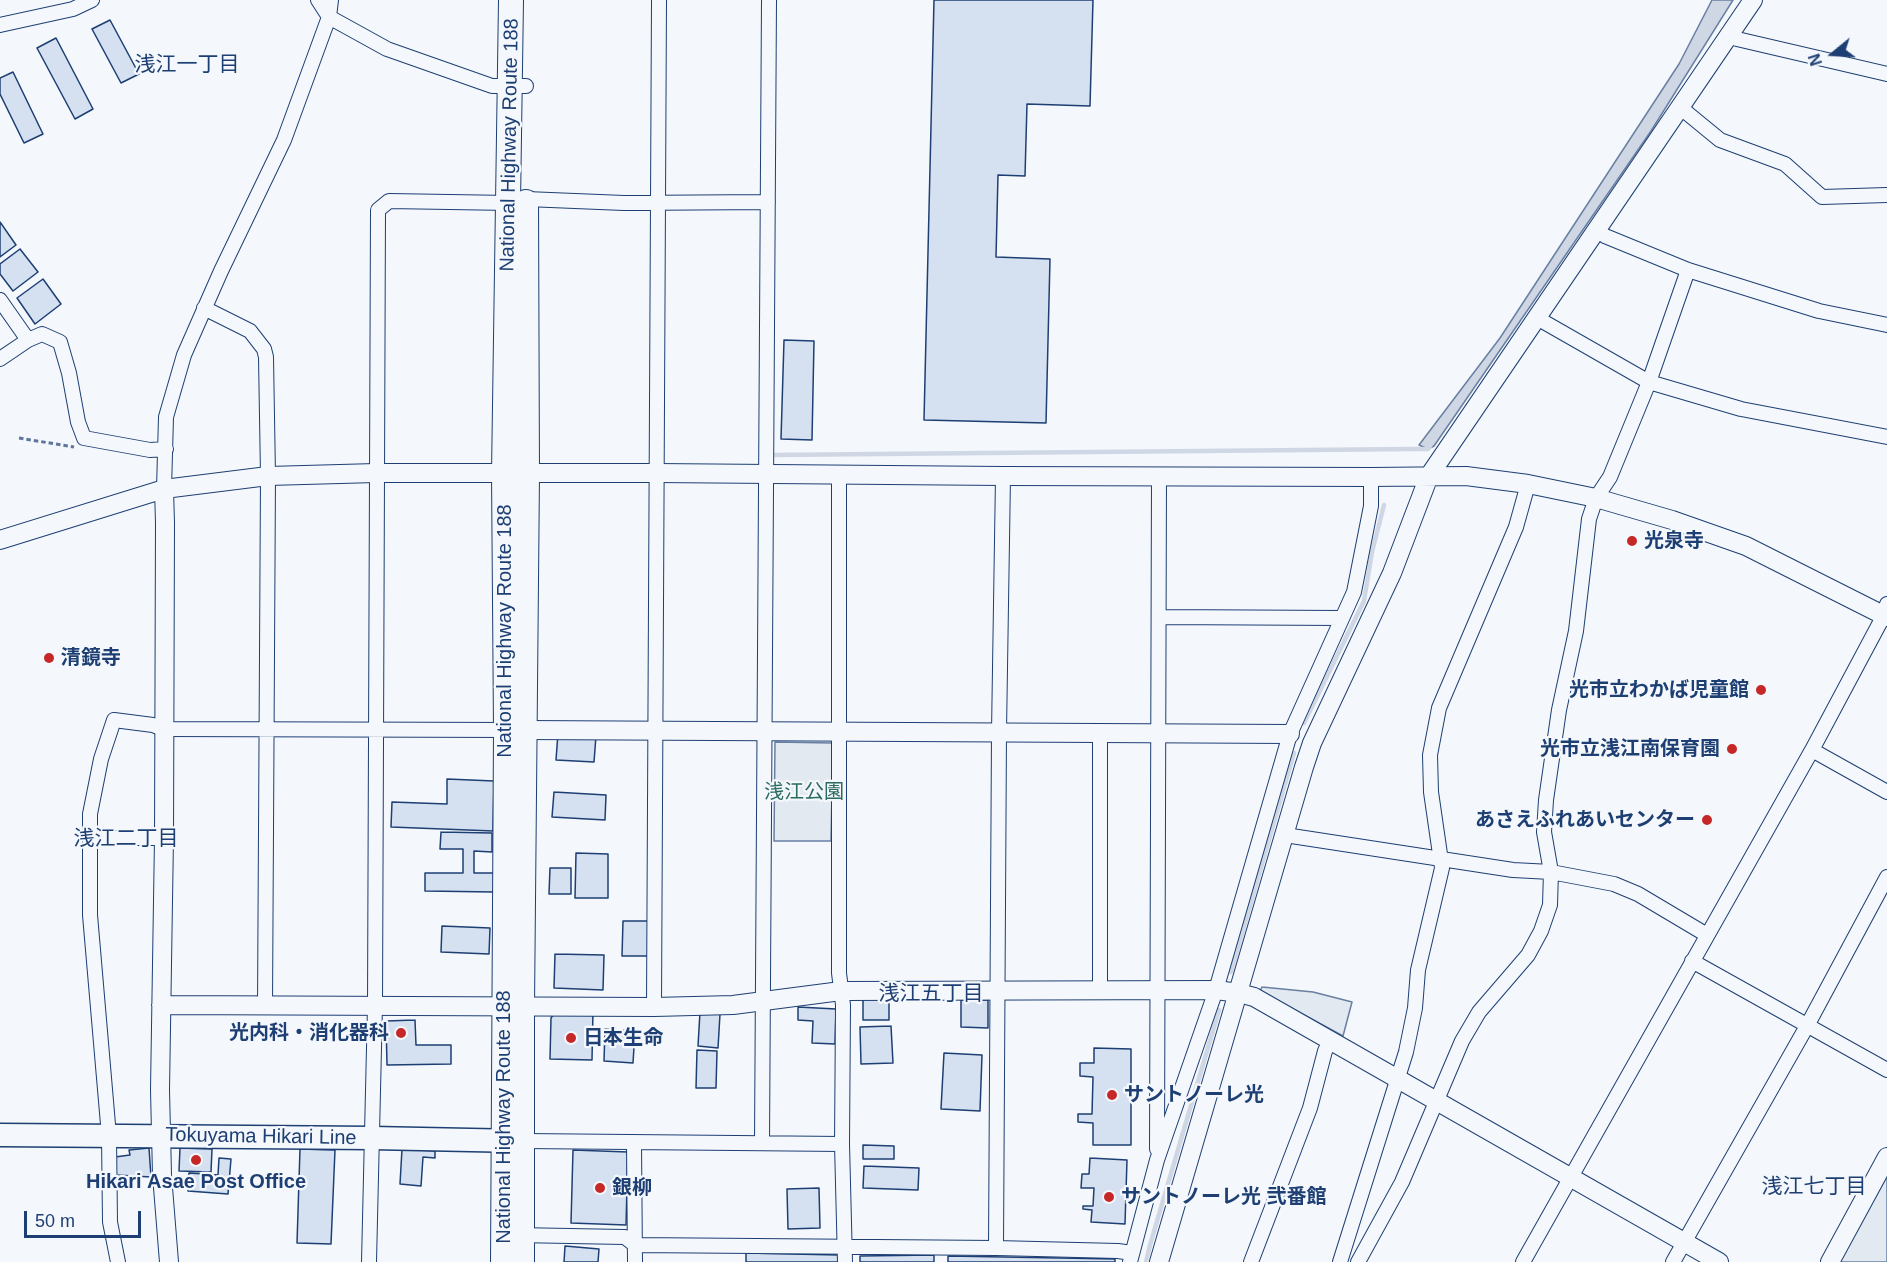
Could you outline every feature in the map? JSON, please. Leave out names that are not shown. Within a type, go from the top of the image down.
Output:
[{"type":"highway","name":"National Highway Route 188","points":[[503,1262],[512,1235],[513,1141],[518,86],[511,0]]},
{"type":"highway","name":"National Highway Route 188","points":[[518,86],[526,0]]},
{"type":"highway","name":"National Highway Route 188","points":[[512,1235],[522,1262]]},
{"type":"main road","name":"Tokuyama Hikari Line","points":[[0,1135],[513,1141]]},
{"type":"street","points":[[0,25],[74,9],[92,0]]},
{"type":"street","points":[[318,0],[329,17],[387,49],[492,86],[518,86]]},
{"type":"street","points":[[169,1262],[161,1136],[166,417],[184,355],[204,308],[284,140],[329,17],[331,0]]},
{"type":"street","points":[[654,1007],[659,0]]},
{"type":"street","points":[[762,1142],[769,0]]},
{"type":"street","points":[[1159,1262],[1312,743],[1392,573],[1429,476],[1753,0]]},
{"type":"street","points":[[1730,36],[1887,74]]},
{"type":"street","points":[[1681,108],[1720,140],[1785,164],[1822,197],[1887,195]]},
{"type":"street","points":[[355,1262],[369,1262],[375,1005],[378,210],[390,201],[768,202]]},
{"type":"street","points":[[1597,230],[1605,236],[1688,270],[1819,311],[1887,326]]},
{"type":"street","points":[[1358,1262],[1402,1182],[1462,1041],[1479,1012],[1528,955],[1541,931],[1550,905],[1551,872],[1544,832],[1546,800],[1559,710],[1576,631],[1589,519],[1596,498],[1610,477],[1649,382],[1688,270]]},
{"type":"street","points":[[0,300],[28,340]]},
{"type":"street","points":[[204,308],[250,331],[264,348],[266,357],[268,476],[265,1006]]},
{"type":"street","points":[[1537,318],[1649,382],[1741,409],[1887,437]]},
{"type":"street","points":[[0,359],[28,340],[42,334],[60,342],[69,373],[78,422],[84,438],[150,450],[166,449]]},
{"type":"street","points":[[0,540],[164,489],[268,476],[376,473],[1466,476],[1528,484],[1596,498],[1672,520],[1746,546],[1886,612],[1812,750],[1523,1262]]},
{"type":"street","points":[[839,474],[839,973],[843,1005],[842,1144],[845,1262]]},
{"type":"street","points":[[996,1248],[1003,476]]},
{"type":"street","points":[[1157,1160],[1159,476]]},
{"type":"street","points":[[512,1235],[625,1237],[635,1245],[996,1248],[1118,1251],[1131,1257],[1157,1160],[1216,990],[1290,734],[1354,592],[1371,506],[1371,477]]},
{"type":"street","points":[[1340,1262],[1406,1052],[1415,1008],[1418,970],[1442,868],[1431,792],[1430,755],[1439,708],[1516,527],[1528,484]]},
{"type":"street","points":[[1159,617],[1342,618]]},
{"type":"street","points":[[118,1262],[110,1222],[109,1136],[90,915],[90,814],[101,759],[114,720],[153,725],[163,729],[1290,734],[1312,743]]},
{"type":"street","points":[[1100,733],[1100,990]]},
{"type":"street","points":[[1812,750],[1887,792]]},
{"type":"street","points":[[1285,835],[1513,870],[1551,872],[1614,884],[1638,894],[1707,935]]},
{"type":"street","points":[[90,838],[164,838]]},
{"type":"street","points":[[1673,1262],[1807,1026],[1887,878]]},
{"type":"street","points":[[1692,961],[1887,1070]]},
{"type":"street","points":[[161,1005],[654,1007],[733,1005],[841,991],[1216,990],[1239,993],[1254,997],[1719,1262]]},
{"type":"street","points":[[1251,1262],[1310,1108],[1330,1041]]},
{"type":"street","points":[[513,1141],[842,1144]]},
{"type":"street","points":[[634,1143],[635,1262]]},
{"type":"street","points":[[1830,1262],[1887,1157]]},
{"type":"green space","name":"浅江公園","points":[[775,742],[833,743],[831,841],[774,841]]},
{"type":"green space","points":[[1262,987],[1313,992],[1352,1002],[1343,1036],[1260,991]]},
{"type":"green space","points":[[1887,1175],[1887,1262],[1838,1262]]},
{"type":"shaded area","points":[[1712,0],[1733,0],[1651,131],[1434,446],[1428,449],[1419,445],[1500,338],[1679,64]]},
{"type":"building","points":[[934,0],[1093,0],[1090,106],[1027,104],[1025,176],[998,175],[996,257],[1050,259],[1046,423],[924,420]]},
{"type":"building","points":[[110,20],[139,74],[121,83],[92,29]]},
{"type":"building","points":[[56,38],[93,109],[75,119],[37,48]]},
{"type":"building","points":[[13,72],[43,134],[24,143],[0,94],[0,78]]},
{"type":"building","points":[[0,222],[16,245],[0,257]]},
{"type":"building","points":[[20,249],[38,272],[13,291],[0,274],[0,264]]},
{"type":"building","points":[[43,279],[61,304],[35,324],[17,298]]},
{"type":"building","points":[[784,340],[814,341],[812,440],[781,439]]},
{"type":"building","points":[[558,733],[596,736],[594,762],[556,760]]},
{"type":"building","points":[[447,779],[494,781],[493,831],[391,827],[392,802],[447,804]]},
{"type":"building","points":[[554,792],[606,795],[605,820],[552,817]]},
{"type":"building","points":[[441,832],[492,833],[492,852],[474,851],[474,873],[495,873],[494,892],[425,891],[425,873],[463,873],[463,849],[440,849]]},
{"type":"building","points":[[576,853],[608,854],[608,898],[575,898]]},
{"type":"building","points":[[550,868],[571,868],[571,894],[549,894]]},
{"type":"building","points":[[623,921],[651,921],[651,956],[622,956]]},
{"type":"building","points":[[442,926],[490,928],[489,954],[441,952]]},
{"type":"building","points":[[555,954],[604,955],[603,990],[554,988]]},
{"type":"building","points":[[863,992],[889,992],[889,1020],[863,1020]]},
{"type":"building","points":[[961,1000],[988,1000],[988,1028],[961,1027]]},
{"type":"building","points":[[798,1007],[836,1009],[835,1044],[812,1043],[813,1021],[798,1020]]},
{"type":"building","name":"日本生命","points":[[558,1008],[593,1010],[592,1060],[550,1059],[551,1018]]},
{"type":"building","points":[[700,1012],[720,1014],[718,1048],[698,1046]]},
{"type":"building","name":"光内科・消化器科","points":[[415,1020],[416,1045],[451,1045],[451,1064],[387,1065],[386,1021]]},
{"type":"building","points":[[891,1026],[893,1063],[861,1064],[860,1027]]},
{"type":"building","points":[[605,1029],[635,1031],[633,1063],[604,1061]]},
{"type":"building","name":"サントノーレ光","points":[[1094,1048],[1131,1049],[1131,1145],[1093,1145],[1093,1123],[1078,1122],[1078,1114],[1092,1114],[1093,1077],[1080,1076],[1080,1063],[1094,1063]]},
{"type":"building","points":[[697,1050],[717,1051],[716,1088],[696,1088]]},
{"type":"building","points":[[944,1053],[982,1055],[980,1111],[941,1109]]},
{"type":"building","points":[[863,1145],[894,1146],[894,1159],[863,1159]]},
{"type":"building","points":[[149,1148],[151,1177],[116,1175],[115,1157],[130,1155],[129,1150]]},
{"type":"building","points":[[180,1148],[212,1149],[211,1172],[179,1171]]},
{"type":"building","points":[[300,1149],[335,1150],[331,1244],[297,1243]]},
{"type":"building","points":[[402,1149],[435,1151],[435,1158],[423,1157],[421,1186],[400,1184]]},
{"type":"building","name":"銀柳","points":[[573,1150],[628,1152],[626,1225],[571,1223]]},
{"type":"building","points":[[219,1158],[231,1159],[228,1194],[188,1191],[189,1173],[218,1175]]},
{"type":"building","name":"サントノーレ光 弐番館","points":[[1090,1158],[1127,1160],[1125,1224],[1091,1222],[1092,1210],[1083,1209],[1083,1206],[1093,1206],[1094,1188],[1081,1188],[1082,1174],[1089,1174]]},
{"type":"building","points":[[864,1166],[919,1168],[918,1190],[863,1188]]},
{"type":"building","points":[[819,1188],[820,1228],[788,1229],[787,1189]]},
{"type":"building","points":[[565,1246],[599,1249],[598,1262],[564,1262]]},
{"type":"building","points":[[746,1253],[838,1255],[838,1262],[746,1262]]},
{"type":"building","points":[[934,1255],[934,1262],[860,1262],[860,1256]]},
{"type":"building","points":[[948,1256],[1115,1259],[1115,1262],[948,1262]]},
{"type":"waterway","points":[[772,455],[1428,449],[1430,446]]},
{"type":"waterway","points":[[1304,723],[1364,601],[1372,552],[1384,505]]},
{"type":"waterway","points":[[1231,972],[1294,753]]},
{"type":"waterway","points":[[1146,1262],[1219,1010]]},
{"type":"place","name":"光泉寺","points":[[1632,541]]},
{"type":"place","name":"清鏡寺","points":[[49,658]]},
{"type":"place","name":"光市立わかば児童館","points":[[1761,690]]},
{"type":"place","name":"光市立浅江南保育園","points":[[1732,749]]},
{"type":"place","name":"あさえふれあいセンター","points":[[1707,820]]},
{"type":"place","name":"光内科・消化器科","points":[[401,1033]]},
{"type":"place","name":"日本生命","points":[[571,1038]]},
{"type":"place","name":"サントノーレ光","points":[[1112,1095]]},
{"type":"place","name":"Hikari Asae Post Office","points":[[196,1160]]},
{"type":"place","name":"銀柳","points":[[600,1188]]},
{"type":"place","name":"サントノーレ光 弐番館","points":[[1109,1197]]},
{"type":"district","name":"浅江一丁目","points":[[187,65]]},
{"type":"district","name":"浅江二丁目","points":[[126,839]]},
{"type":"district","name":"浅江五丁目","points":[[931,994]]},
{"type":"district","name":"浅江七丁目","points":[[1814,1187]]}]
